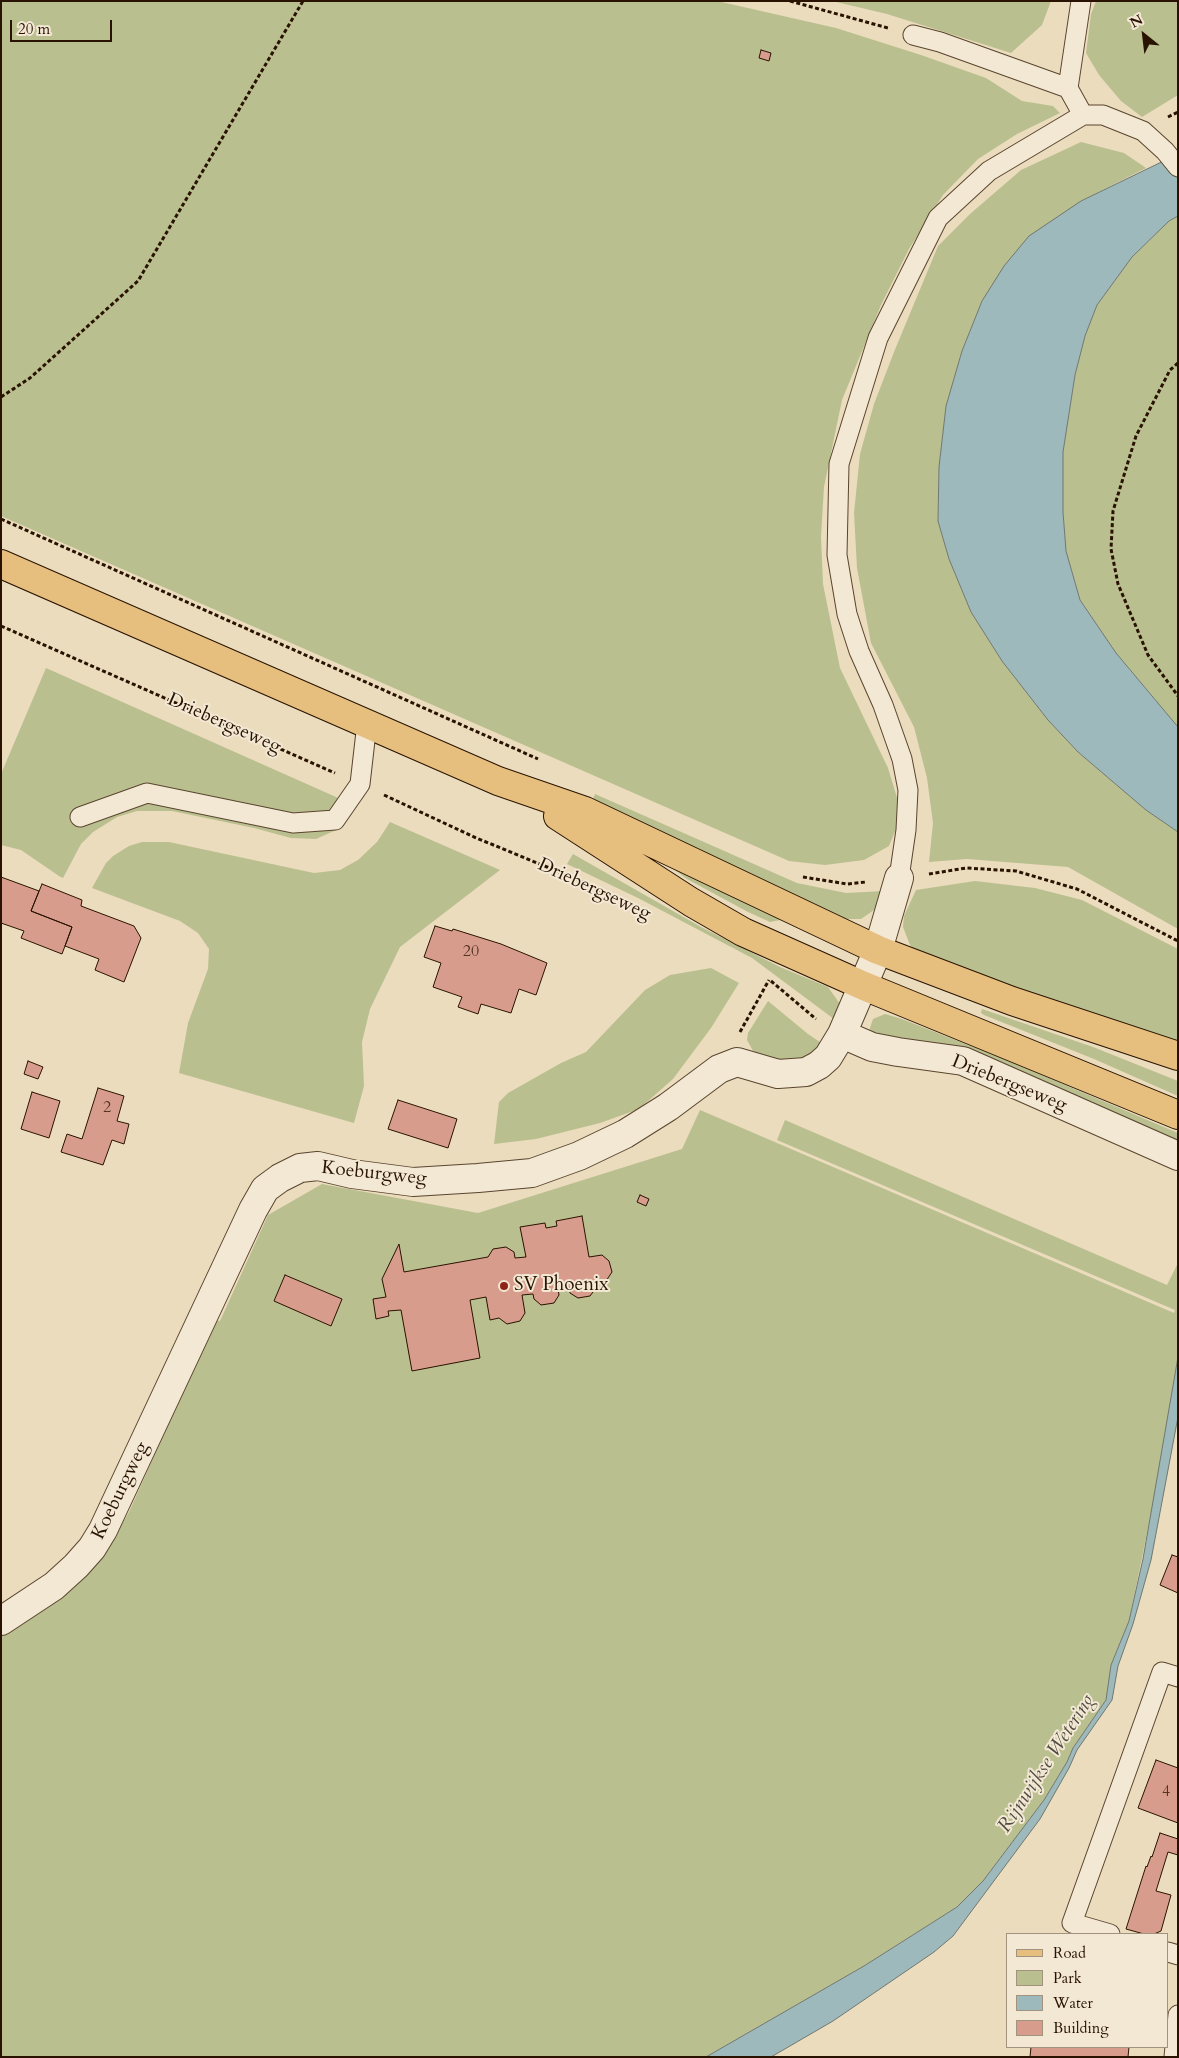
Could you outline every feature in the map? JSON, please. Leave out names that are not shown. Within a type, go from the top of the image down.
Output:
[{"type":"main road","name":"Driebergseweg","points":[[1,564],[498,781],[585,811],[878,950],[1012,1001],[1178,1056]]},
{"type":"main road","name":"Driebergseweg","points":[[498,781],[579,828],[691,902],[744,932],[864,986],[1178,1115]]},
{"type":"street","points":[[738,1062],[778,1074],[806,1072],[819,1065],[828,1056],[842,1034],[864,986],[878,950],[899,878]]},
{"type":"street","name":"Driebergseweg","points":[[842,1034],[872,1047],[963,1061],[1178,1156]]},
{"type":"street","name":"Koeburgweg","points":[[1,1621],[54,1586],[76,1566],[92,1548],[104,1530],[253,1210],[265,1189],[280,1178],[300,1168],[318,1166],[352,1174],[413,1182],[532,1173],[579,1156],[625,1134],[668,1107],[719,1069],[738,1062]]},
{"type":"lane","points":[[1081,1],[1068,88],[1083,115]]},
{"type":"lane","points":[[913,35],[940,42],[1068,88]]},
{"type":"lane","points":[[899,878],[906,830],[908,790],[899,750],[883,705],[859,651],[847,614],[837,555],[839,464],[878,338],[938,218],[989,171],[1083,115],[1103,115],[1143,131],[1165,151],[1178,167]]},
{"type":"lane","points":[[80,817],[147,793],[293,823],[335,820],[360,784],[367,723]]},
{"type":"lane","points":[[1107,1933],[1072,1923],[1162,1672],[1178,1677]]},
{"type":"lane","points":[[1174,2057],[1178,2015]]},
{"type":"path","points":[[1,397],[30,378],[138,281],[303,1]]},
{"type":"path","points":[[790,1],[913,35]]},
{"type":"path","points":[[1178,363],[1170,370],[1136,436],[1113,512],[1111,549],[1118,584],[1148,654],[1178,696]]},
{"type":"path","points":[[1,519],[544,762]]},
{"type":"path","name":"Driebergseweg","points":[[1,626],[360,784],[474,837],[581,881],[649,915]]},
{"type":"path","points":[[797,876],[847,884],[966,868],[1016,871],[1077,889],[1178,941]]},
{"type":"path","points":[[762,976],[821,1023],[842,1034]]},
{"type":"path","points":[[738,1062],[738,1034],[769,980]]},
{"type":"green space","points":[[1,1],[717,1],[836,28],[986,78],[1022,101],[1053,106],[1060,113],[1017,134],[978,159],[943,195],[909,249],[881,305],[842,400],[824,487],[821,537],[823,584],[840,668],[888,768],[902,814],[889,846],[864,860],[825,865],[789,861],[1,516]]},
{"type":"green space","points":[[832,1],[1051,1],[1042,25],[1011,53],[887,14]]},
{"type":"green space","points":[[1096,1],[1178,1],[1178,95],[1142,117],[1121,101],[1099,75],[1086,53],[1091,14]]},
{"type":"green space","points":[[1081,142],[1124,153],[1146,168],[1081,201],[982,301],[962,351],[946,406],[939,467],[938,521],[949,559],[971,612],[1002,661],[1048,720],[1078,752],[1146,810],[1178,832],[1178,929],[1068,867],[967,859],[929,862],[933,823],[927,778],[914,727],[871,643],[857,568],[854,513],[860,454],[874,404],[938,246],[970,214],[1021,170]]},
{"type":"green space","points":[[1178,216],[1178,727],[1116,653],[1080,600],[1066,551],[1063,512],[1063,452],[1075,375],[1085,336],[1097,305],[1132,257],[1169,221]]},
{"type":"green space","points":[[46,668],[354,805],[343,827],[316,839],[291,838],[254,828],[172,811],[137,811],[117,817],[93,832],[81,844],[63,878],[21,850],[1,845],[1,774]]},
{"type":"green space","points":[[595,794],[797,883],[846,893],[884,891],[874,910],[861,919],[841,919],[592,801]]},
{"type":"green space","points":[[390,822],[500,870],[400,947],[370,1009],[362,1042],[364,1086],[354,1123],[179,1073],[188,1023],[208,969],[209,949],[198,933],[180,921],[92,888],[106,863],[129,846],[142,842],[169,842],[314,873],[340,870],[358,860],[377,842]]},
{"type":"green space","points":[[573,854],[701,927],[780,967],[828,987],[840,1004],[838,1022],[752,958],[638,898],[567,864]]},
{"type":"green space","points":[[661,860],[786,919],[770,922],[748,912],[687,879]]},
{"type":"green space","points":[[975,881],[1035,888],[1082,900],[1178,949],[1178,1046],[1063,1007],[915,950],[910,945],[903,927],[904,916],[916,890]]},
{"type":"green space","points":[[711,968],[739,983],[711,1028],[673,1079],[639,1109],[600,1123],[536,1139],[494,1144],[499,1102],[508,1093],[561,1063],[586,1052],[645,990],[670,975]]},
{"type":"green space","points":[[768,1001],[808,1034],[826,1046],[795,1064],[768,1058],[753,1051],[747,1040],[748,1033]]},
{"type":"green space","points":[[982,1009],[1093,1047],[1178,1081],[1178,1096],[1094,1059],[984,1015],[981,1013]]},
{"type":"green space","points":[[885,1014],[1011,1062],[1178,1133],[1178,1148],[899,1044],[869,1031],[873,1019]]},
{"type":"green space","points":[[700,1110],[1174,1313],[1175,1310],[777,1140],[785,1120],[1167,1285],[1178,1263],[1178,1357],[1154,1499],[1129,1621],[1111,1665],[1106,1700],[1073,1748],[1067,1762],[1044,1800],[983,1881],[957,1907],[864,1966],[706,2057],[1,2057],[1,1636],[15,1623],[53,1601],[84,1578],[109,1546],[129,1512],[215,1320],[220,1321],[268,1215],[322,1184],[478,1213],[682,1149]]},
{"type":"water","points":[[1178,154],[1178,216],[1169,221],[1132,257],[1097,305],[1085,336],[1075,375],[1063,452],[1063,512],[1066,551],[1080,600],[1116,653],[1178,727],[1178,832],[1146,810],[1078,752],[1048,720],[1002,661],[971,612],[949,559],[938,521],[939,467],[946,406],[962,351],[982,301],[1004,266],[1029,236],[1081,201]]},
{"type":"water","points":[[1178,1357],[1178,1417],[1151,1560],[1133,1624],[1118,1666],[1112,1700],[1077,1750],[1040,1819],[953,1936],[934,1952],[833,2021],[771,2057],[706,2057],[864,1966],[957,1907],[983,1881],[1044,1800],[1067,1762],[1073,1748],[1106,1700],[1111,1665],[1129,1621],[1143,1559]]},
{"type":"building","points":[[761,50],[771,53],[769,61],[759,58]]},
{"type":"building","points":[[1,877],[39,891],[31,911],[72,927],[62,954],[21,938],[24,931],[1,923]]},
{"type":"building","points":[[42,884],[82,900],[81,906],[134,926],[141,938],[124,982],[95,970],[99,959],[65,946],[72,927],[31,911]]},
{"type":"building","points":[[435,926],[452,931],[453,929],[501,944],[547,963],[536,995],[519,989],[511,1013],[481,1004],[478,1014],[458,1007],[462,997],[433,987],[441,963],[424,957]]},
{"type":"building","points":[[28,1061],[43,1067],[38,1079],[24,1074]]},
{"type":"building","points":[[98,1088],[124,1096],[117,1121],[129,1124],[124,1144],[112,1140],[103,1165],[61,1152],[67,1134],[82,1139]]},
{"type":"building","points":[[32,1092],[60,1101],[49,1138],[21,1129]]},
{"type":"building","points":[[398,1100],[457,1119],[448,1148],[388,1129]]},
{"type":"building","points":[[640,1195],[649,1199],[646,1206],[637,1202]]},
{"type":"building","points":[[582,1216],[589,1257],[602,1255],[609,1261],[612,1272],[606,1281],[595,1283],[596,1288],[590,1296],[578,1298],[570,1293],[569,1287],[558,1289],[559,1295],[554,1303],[541,1305],[534,1299],[533,1294],[522,1295],[525,1313],[520,1321],[507,1324],[499,1318],[490,1320],[486,1297],[470,1300],[480,1358],[412,1371],[401,1310],[388,1311],[389,1316],[376,1319],[373,1299],[386,1297],[382,1279],[399,1244],[404,1272],[488,1257],[493,1249],[506,1247],[514,1252],[515,1258],[526,1257],[520,1227],[545,1223],[546,1228],[557,1226],[556,1221]]},
{"type":"building","points":[[285,1275],[342,1299],[331,1326],[274,1301]]},
{"type":"building","points":[[1172,1555],[1178,1557],[1178,1593],[1160,1585]]},
{"type":"building","points":[[1156,1760],[1178,1768],[1178,1823],[1138,1808]]},
{"type":"building","points":[[1160,1833],[1178,1839],[1178,1855],[1168,1852],[1156,1891],[1171,1895],[1161,1931],[1156,1933],[1140,1933],[1126,1929],[1146,1866],[1152,1857]]},
{"type":"building","points":[[1031,2048],[1129,2048],[1128,2057],[1030,2057]]},
{"type":"place","name":"SV Phoenix","points":[[504,1286]]},
{"type":"water label","name":"Rijnwijkse Wetering","points":[[1047,1764]]}]
